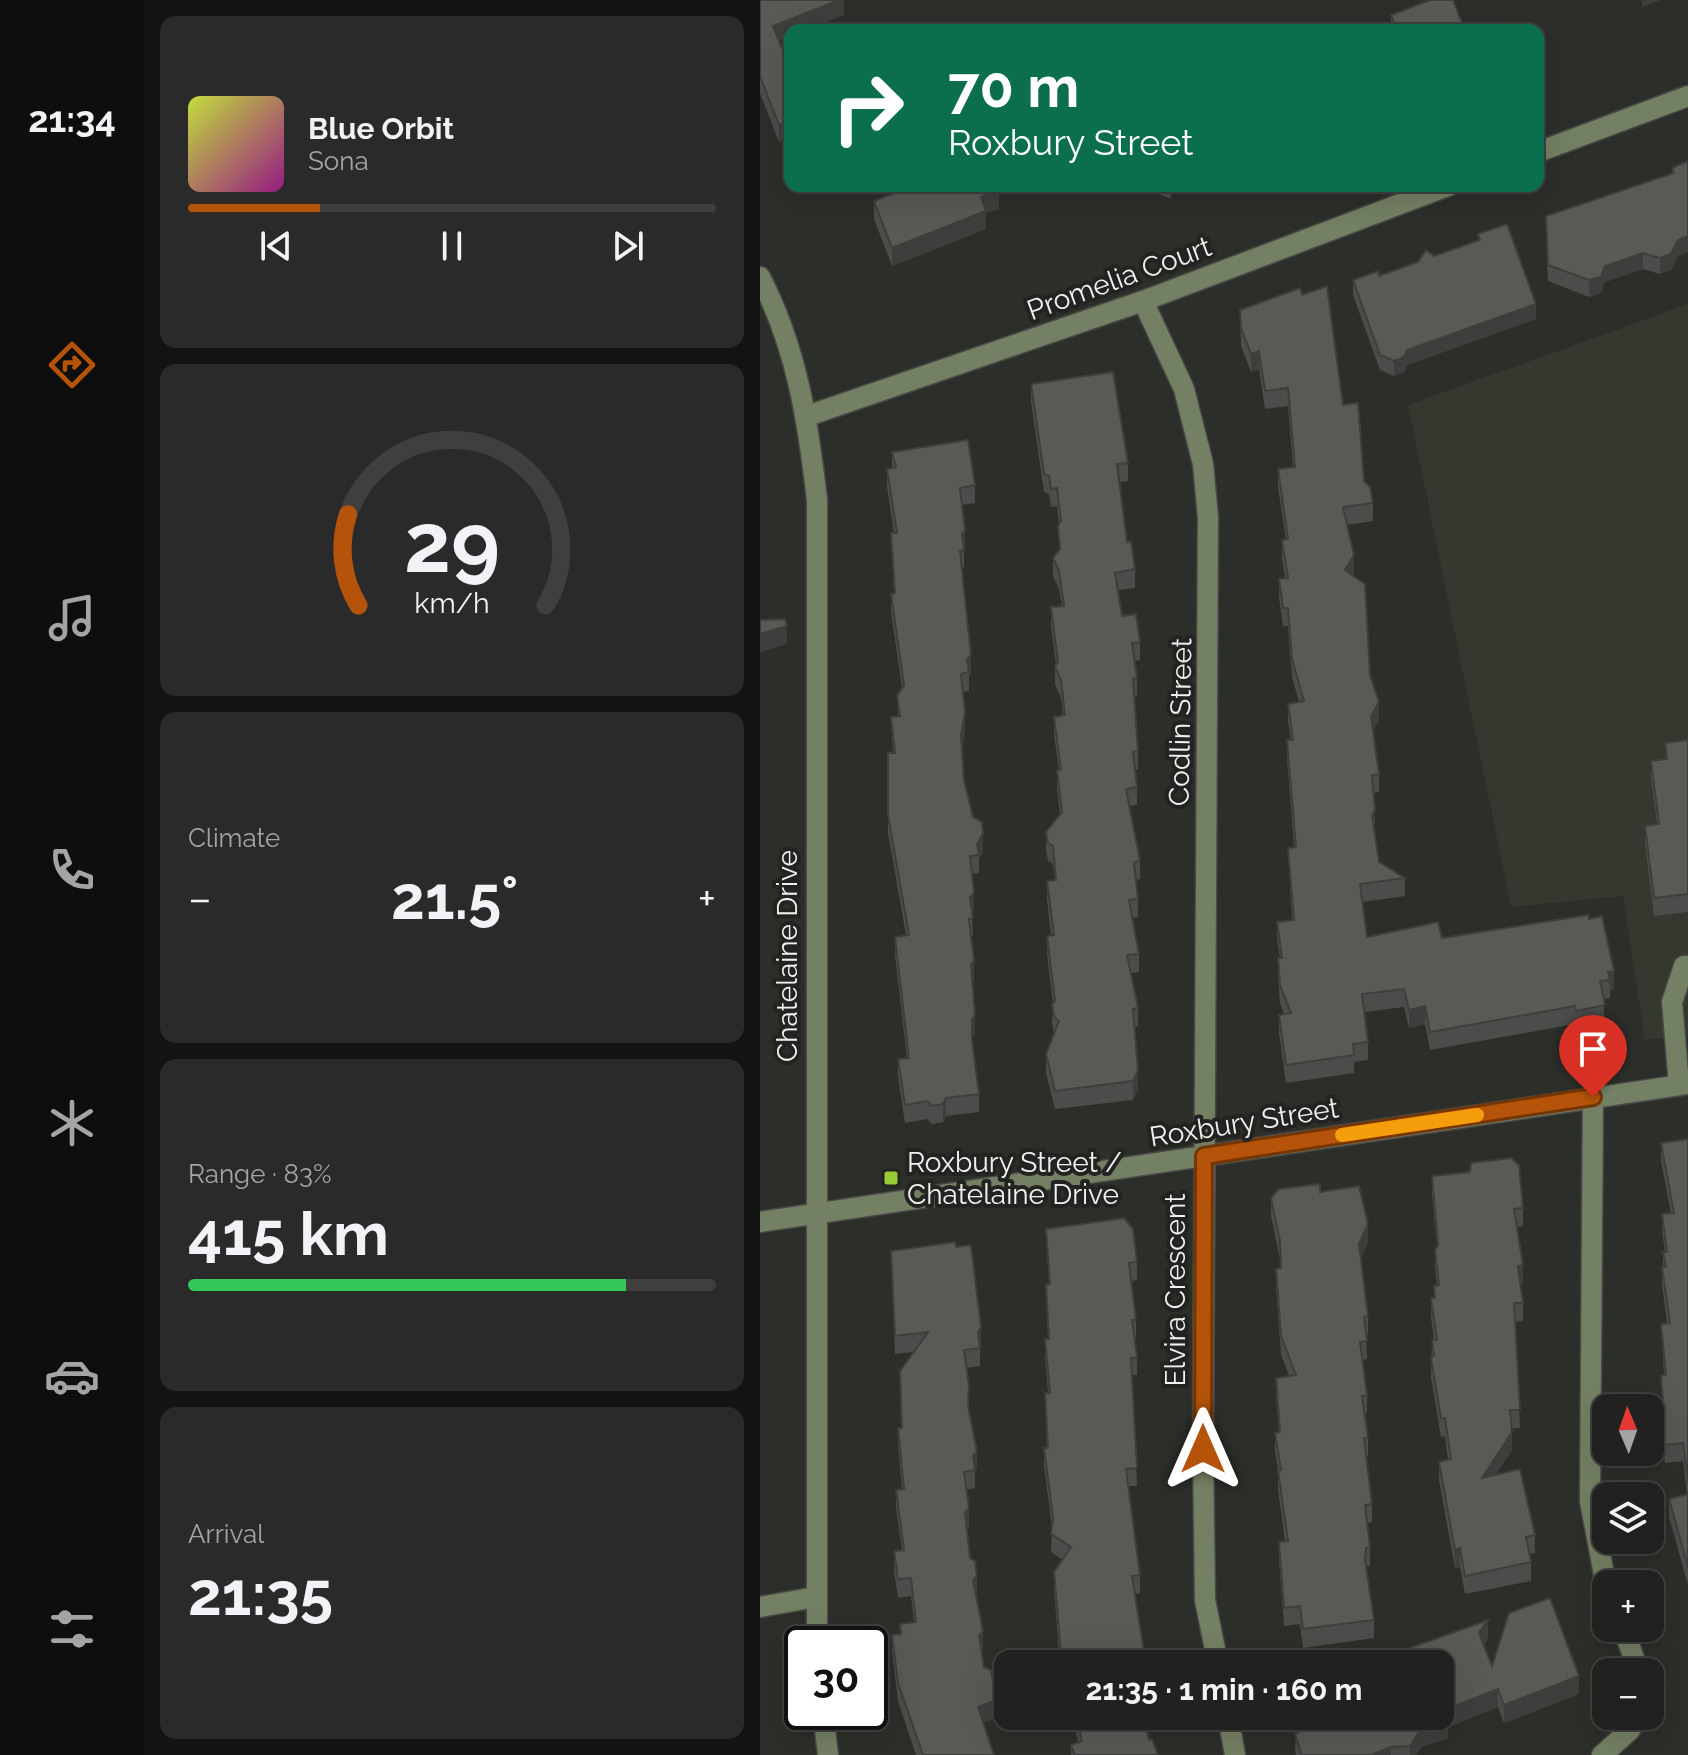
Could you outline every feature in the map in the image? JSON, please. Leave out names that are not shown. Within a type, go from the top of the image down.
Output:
[{"type":"street","points":[[1544,150],[1688,96]]},
{"type":"street","name":"Promelia Court","points":[[807,416],[1143,301],[1432,192]]},
{"type":"street","name":"Chatelaine Drive","points":[[760,277],[793,354],[807,416],[817,500],[814,1216],[817,1626]]},
{"type":"street","name":"Codlin Street","points":[[1143,301],[1184,389],[1203,464],[1208,517],[1204,1156]]},
{"type":"street","points":[[1684,1085],[1672,1002],[1684,966],[1688,966]]},
{"type":"street","name":"Roxbury Street","points":[[760,1222],[1684,1085]]},
{"type":"street","points":[[1593,1097],[1590,1501],[1603,1570]]},
{"type":"street","name":"Elvira Crescent","points":[[1204,1156],[1205,1600],[1215,1650]]},
{"type":"street","points":[[760,1607],[816,1597]]},
{"type":"street","points":[[825,1730],[828,1755]]},
{"type":"street","points":[[1231,1730],[1235,1755]]},
{"type":"street","points":[[1602,1755],[1630,1730]]},
{"type":"shaded area","points":[[1688,304],[1688,1035],[1645,1040],[1623,896],[1511,907],[1408,405]]},
{"type":"building","points":[[760,0],[839,0],[773,26],[784,53],[784,123],[779,125],[760,76]]},
{"type":"building","points":[[1430,0],[1453,0],[1463,24],[1395,24],[1391,15]]},
{"type":"building","points":[[1688,161],[1688,236],[1678,240],[1671,254],[1660,258],[1643,253],[1605,266],[1601,277],[1589,280],[1548,265],[1546,216],[1674,173],[1672,168]]},
{"type":"building","points":[[897,192],[996,192],[981,197],[986,211],[892,248],[874,201]]},
{"type":"building","points":[[1507,224],[1536,304],[1407,350],[1404,357],[1394,361],[1380,355],[1353,280],[1378,271],[1379,276],[1418,262],[1426,250],[1434,256],[1480,240],[1478,234]]},
{"type":"building","points":[[1327,286],[1343,405],[1358,403],[1364,481],[1370,487],[1373,503],[1343,507],[1354,555],[1345,570],[1365,584],[1370,675],[1379,702],[1371,716],[1379,774],[1372,775],[1375,811],[1372,815],[1379,862],[1405,878],[1360,884],[1367,937],[1438,922],[1442,938],[1588,915],[1589,919],[1602,916],[1614,971],[1608,972],[1610,980],[1600,981],[1605,1005],[1576,1011],[1575,1006],[1430,1032],[1425,1006],[1409,1010],[1404,989],[1362,994],[1368,1042],[1353,1044],[1354,1055],[1286,1065],[1279,1015],[1291,1013],[1280,985],[1278,958],[1282,958],[1277,922],[1294,920],[1288,848],[1296,847],[1287,740],[1293,740],[1288,704],[1304,701],[1292,659],[1288,608],[1283,608],[1279,579],[1288,578],[1282,540],[1288,539],[1278,469],[1295,467],[1288,388],[1265,391],[1259,351],[1251,354],[1241,328],[1240,310],[1300,288],[1302,295]]},
{"type":"building","points":[[1113,372],[1128,463],[1117,464],[1127,542],[1131,541],[1135,569],[1115,573],[1122,616],[1136,614],[1140,642],[1132,643],[1137,678],[1133,679],[1138,751],[1133,752],[1137,787],[1126,789],[1140,861],[1134,862],[1138,899],[1129,900],[1139,954],[1127,955],[1138,1008],[1133,1009],[1138,1071],[1133,1081],[1055,1091],[1046,1054],[1059,1021],[1054,1017],[1052,1005],[1055,1001],[1047,936],[1054,935],[1047,881],[1056,880],[1053,846],[1048,843],[1046,832],[1062,812],[1057,770],[1061,770],[1054,717],[1065,715],[1061,680],[1055,666],[1058,662],[1051,607],[1064,606],[1059,571],[1053,558],[1060,549],[1057,488],[1051,489],[1049,476],[1044,474],[1031,384]]},
{"type":"building","points":[[968,440],[975,485],[960,488],[965,530],[962,534],[964,550],[960,551],[971,655],[967,659],[969,672],[961,674],[965,713],[961,735],[964,780],[973,817],[982,822],[983,834],[977,844],[979,855],[970,856],[974,893],[970,897],[973,918],[969,919],[974,961],[971,965],[975,1015],[972,1019],[972,1040],[979,1094],[946,1098],[943,1104],[932,1106],[927,1101],[905,1105],[898,1059],[909,1058],[895,937],[909,935],[888,815],[888,753],[895,753],[891,717],[900,716],[897,696],[904,685],[891,594],[895,593],[891,533],[897,533],[887,469],[896,467],[892,452]]},
{"type":"building","points":[[785,619],[787,626],[760,634],[760,620]]},
{"type":"building","points":[[1688,740],[1688,894],[1654,898],[1645,826],[1659,824],[1651,761],[1667,759],[1665,743]]},
{"type":"building","points":[[1688,1139],[1688,1481],[1683,1443],[1665,1445],[1664,1438],[1661,1376],[1666,1375],[1661,1324],[1670,1323],[1662,1267],[1666,1267],[1663,1252],[1667,1252],[1662,1214],[1674,1213],[1661,1143]]},
{"type":"building","points":[[1511,1158],[1519,1165],[1523,1208],[1514,1209],[1523,1265],[1518,1266],[1523,1303],[1514,1303],[1520,1410],[1510,1410],[1512,1432],[1482,1478],[1520,1469],[1535,1535],[1526,1537],[1531,1562],[1465,1576],[1460,1548],[1455,1550],[1439,1462],[1451,1459],[1431,1359],[1434,1355],[1432,1340],[1437,1340],[1431,1298],[1435,1298],[1434,1286],[1439,1285],[1432,1176],[1470,1172],[1471,1163]]},
{"type":"building","points":[[1320,1184],[1320,1192],[1359,1186],[1368,1224],[1359,1244],[1368,1316],[1364,1317],[1367,1341],[1360,1342],[1367,1395],[1362,1396],[1368,1438],[1364,1438],[1372,1504],[1365,1505],[1370,1548],[1366,1548],[1365,1559],[1374,1620],[1303,1629],[1300,1606],[1284,1608],[1279,1542],[1288,1541],[1275,1433],[1280,1432],[1276,1378],[1296,1375],[1281,1336],[1276,1269],[1281,1268],[1280,1241],[1271,1198],[1279,1189]]},
{"type":"building","points":[[1124,1218],[1133,1229],[1137,1262],[1129,1263],[1136,1320],[1132,1320],[1137,1357],[1131,1358],[1137,1468],[1126,1469],[1140,1575],[1132,1576],[1144,1650],[1061,1650],[1054,1572],[1071,1547],[1051,1534],[1053,1518],[1044,1448],[1048,1448],[1045,1393],[1050,1393],[1045,1339],[1049,1339],[1046,1285],[1050,1284],[1046,1229]]},
{"type":"building","points":[[955,1242],[956,1247],[971,1245],[981,1327],[978,1332],[980,1348],[964,1350],[969,1386],[968,1406],[977,1451],[973,1456],[975,1470],[964,1472],[969,1508],[965,1512],[970,1558],[975,1561],[977,1576],[973,1580],[983,1631],[979,1635],[984,1667],[991,1670],[994,1688],[994,1701],[978,1707],[994,1755],[923,1755],[898,1683],[892,1635],[901,1634],[900,1624],[916,1622],[911,1578],[898,1579],[894,1551],[904,1550],[896,1490],[904,1489],[898,1428],[902,1428],[900,1371],[928,1332],[895,1336],[891,1251]]},
{"type":"building","points":[[1688,1494],[1688,1567],[1669,1499]]},
{"type":"building","points":[[1550,1598],[1579,1676],[1504,1705],[1498,1689],[1454,1706],[1454,1650],[1404,1650],[1488,1620],[1479,1633],[1492,1666],[1509,1613]]},
{"type":"building","points":[[1079,1730],[1147,1730],[1158,1755],[1075,1755],[1071,1745],[1082,1741]]},
{"type":"building","points":[[1420,1730],[1410,1746],[1391,1747],[1371,1755],[1302,1755],[1295,1734],[1301,1731]]},
{"type":"slow traffic","points":[[1342,1135],[1477,1115]]},
{"type":"place","name":"Roxbury Street / Chatelaine Drive","points":[[891,1178]]},
{"type":"route","points":[[1203,1449],[1204,1156],[1593,1097]]}]
